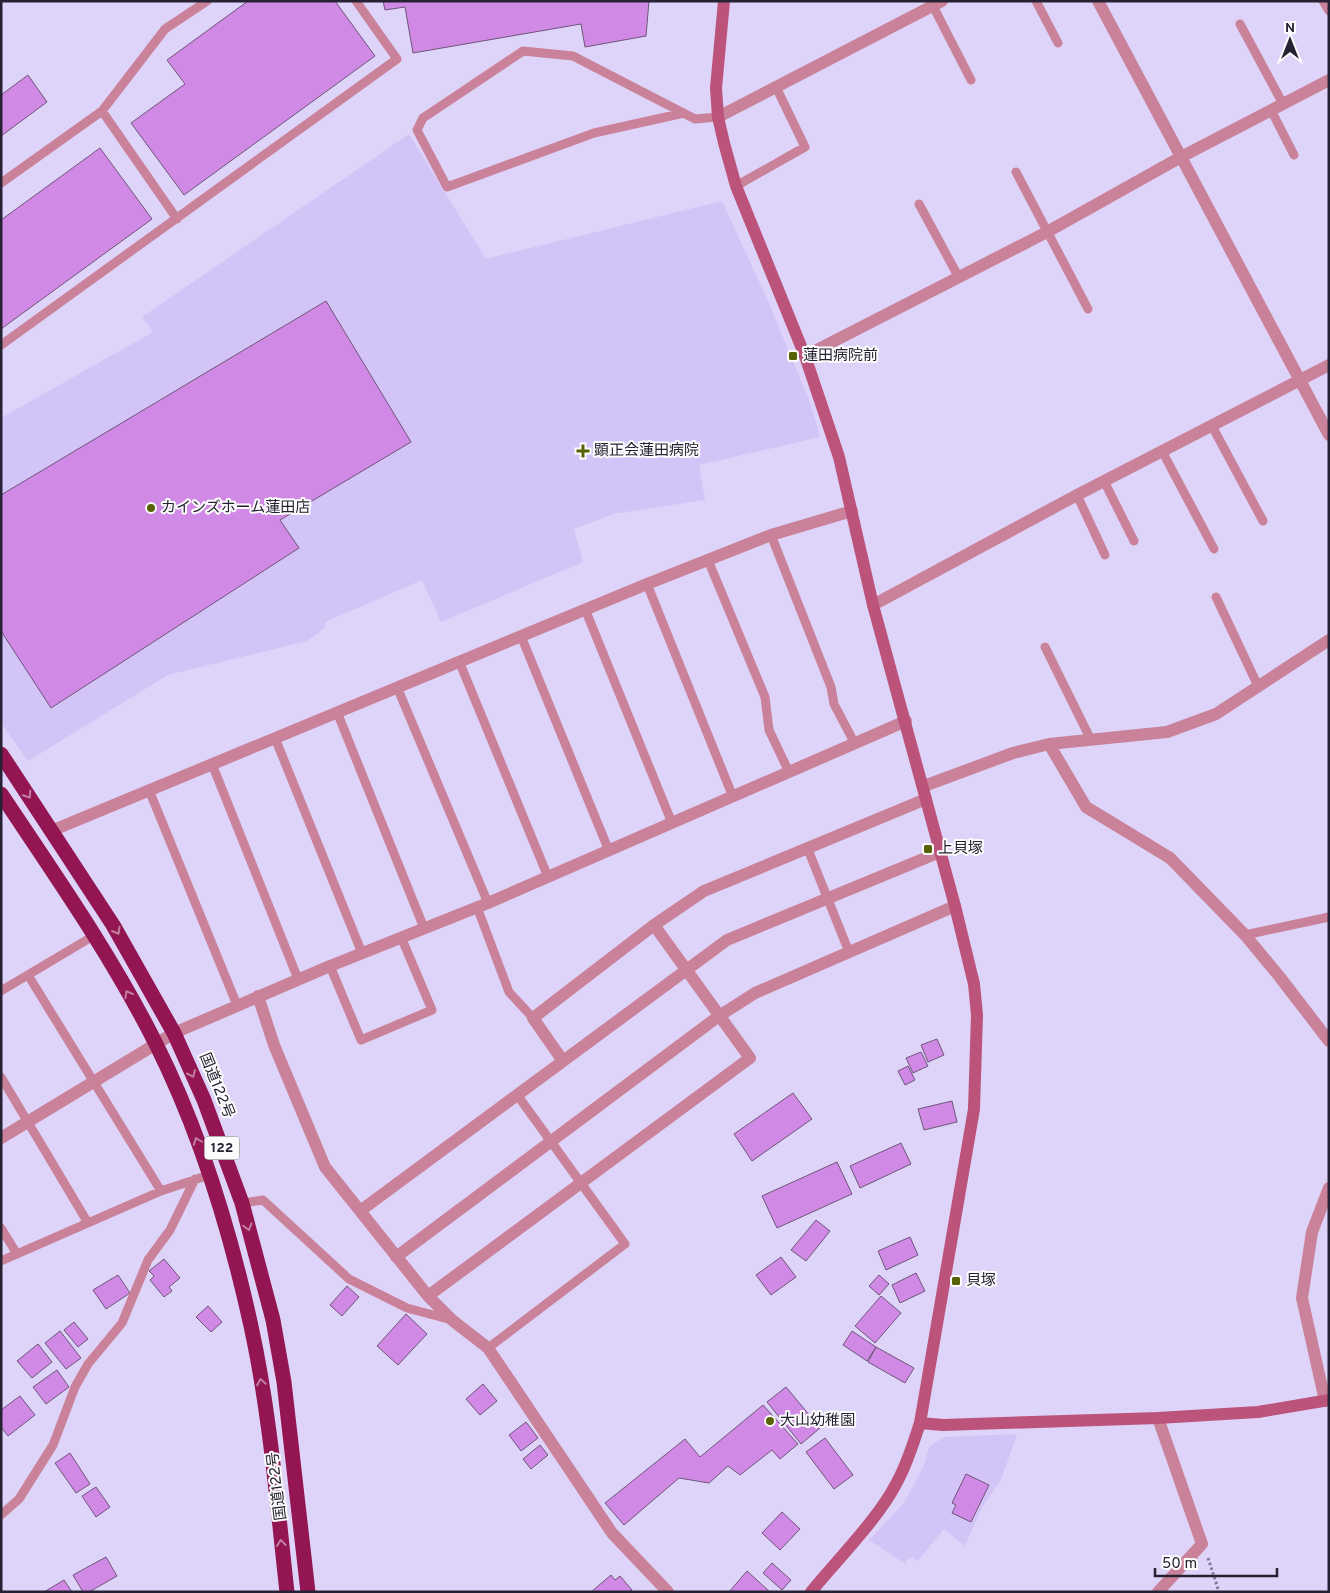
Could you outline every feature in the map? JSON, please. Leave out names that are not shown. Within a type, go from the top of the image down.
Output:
[{"type":"highway","name":"国道122号","points":[[1,754],[113,925],[174,1033],[204,1100],[242,1203],[273,1320],[284,1382],[308,1592]]},
{"type":"highway","name":"国道122号","points":[[1,794],[95,935],[156,1044],[202,1177],[236,1263],[253,1336],[262,1388],[286,1592]]},
{"type":"street","points":[[724,1],[716,88],[718,117],[736,186],[805,356],[839,457],[874,605],[955,906],[974,984],[978,1015],[978,1060],[968,1149],[920,1423],[910,1453],[896,1485],[869,1522],[811,1592]]},
{"type":"street","points":[[1098,1],[1329,435]]},
{"type":"street","points":[[718,117],[938,3]]},
{"type":"street","points":[[805,356],[1047,232],[1181,157],[1329,80]]},
{"type":"street","points":[[874,605],[1077,495],[1329,365]]},
{"type":"street","points":[[50,831],[647,584],[771,535],[852,511]]},
{"type":"street","points":[[563,1061],[533,1018],[654,925],[704,891],[807,847],[1013,753],[1049,744],[1167,732],[1216,714],[1329,640]]},
{"type":"street","points":[[1,1138],[174,1033],[298,979],[482,905],[609,851],[906,721]]},
{"type":"street","points":[[1049,744],[1086,807],[1170,858],[1245,935],[1329,1041]]},
{"type":"street","points":[[360,1211],[727,940],[940,852]]},
{"type":"street","points":[[396,1256],[552,1142],[719,1016],[755,993],[955,906]]},
{"type":"street","points":[[428,1296],[750,1058],[654,925]]},
{"type":"street","points":[[258,996],[274,1044],[325,1167],[428,1296],[452,1320],[488,1348],[612,1533],[668,1592]]},
{"type":"street","points":[[920,1423],[943,1425],[1158,1418],[1258,1412],[1327,1401],[1302,1298],[1312,1232],[1329,1188]]},
{"type":"street","points":[[1158,1418],[1202,1544],[1158,1592]]},
{"type":"lane","points":[[1,183],[102,111],[165,29],[207,1]]},
{"type":"lane","points":[[1,345],[397,59],[356,1]]},
{"type":"lane","points":[[1036,1],[1058,43]]},
{"type":"lane","points":[[1324,1],[1329,11]]},
{"type":"lane","points":[[938,3],[971,80]]},
{"type":"lane","points":[[1240,24],[1283,104]]},
{"type":"lane","points":[[684,113],[594,133],[447,187],[417,130],[423,118],[523,51],[573,56],[684,113],[695,119],[718,117]]},
{"type":"lane","points":[[736,186],[805,147],[776,87]]},
{"type":"lane","points":[[1271,110],[1294,155]]},
{"type":"lane","points":[[102,111],[177,219]]},
{"type":"lane","points":[[1016,172],[1088,308]]},
{"type":"lane","points":[[919,204],[958,276]]},
{"type":"lane","points":[[1212,426],[1263,521]]},
{"type":"lane","points":[[1162,451],[1214,549]]},
{"type":"lane","points":[[1104,481],[1134,541]]},
{"type":"lane","points":[[1077,495],[1105,555]]},
{"type":"lane","points":[[771,535],[831,687],[834,704],[855,744]]},
{"type":"lane","points":[[708,560],[765,697],[769,730],[789,772]]},
{"type":"lane","points":[[647,584],[733,797]]},
{"type":"lane","points":[[1216,597],[1258,686]]},
{"type":"lane","points":[[585,609],[672,823]]},
{"type":"lane","points":[[521,636],[609,851]]},
{"type":"lane","points":[[1045,648],[1090,740]]},
{"type":"lane","points":[[459,661],[548,877]]},
{"type":"lane","points":[[397,687],[482,905],[510,992],[533,1018]]},
{"type":"lane","points":[[337,712],[424,928]]},
{"type":"lane","points":[[275,738],[362,953]]},
{"type":"lane","points":[[212,764],[298,979]]},
{"type":"lane","points":[[149,790],[237,1005]]},
{"type":"lane","points":[[807,847],[849,952]]},
{"type":"lane","points":[[1245,935],[1329,917]]},
{"type":"lane","points":[[1,992],[95,935]]},
{"type":"lane","points":[[330,966],[361,1040],[432,1010],[401,937]]},
{"type":"lane","points":[[28,975],[161,1190]]},
{"type":"lane","points":[[1,1078],[88,1223]]},
{"type":"lane","points":[[488,1348],[624,1244],[518,1096]]},
{"type":"lane","points":[[1,1261],[161,1190],[202,1177]]},
{"type":"lane","points":[[1,1516],[19,1499],[52,1445],[84,1371],[122,1323],[148,1260],[170,1230],[202,1177]]},
{"type":"lane","points":[[242,1203],[263,1200],[349,1279],[407,1308],[452,1320]]},
{"type":"lane","points":[[1,1228],[17,1254]]},
{"type":"path","points":[[1202,1544],[1212,1567],[1219,1592]]},
{"type":"shaded area","points":[[409,134],[486,259],[722,201],[768,301],[811,405],[820,437],[699,465],[705,500],[613,514],[574,529],[583,562],[441,622],[422,580],[325,622],[325,628],[307,641],[168,675],[28,761],[1,723],[1,418],[153,332],[142,317]]},
{"type":"shaded area","points":[[1017,1434],[1001,1480],[981,1509],[965,1546],[944,1529],[918,1561],[910,1557],[905,1564],[869,1540],[904,1503],[924,1465],[929,1447],[944,1437]]},
{"type":"building","points":[[248,1],[335,1],[375,56],[184,195],[131,123],[185,84],[167,60]]},
{"type":"building","points":[[383,1],[649,1],[646,36],[585,47],[581,24],[413,53],[405,7],[385,10]]},
{"type":"building","points":[[28,75],[47,102],[1,136],[1,95]]},
{"type":"building","points":[[100,148],[152,219],[1,329],[1,220]]},
{"type":"building","name":"カインズホーム蓮田店","points":[[326,301],[411,442],[280,520],[299,548],[51,708],[1,631],[1,495]]},
{"type":"building","points":[[937,1039],[944,1055],[928,1062],[921,1045]]},
{"type":"building","points":[[921,1052],[928,1066],[913,1073],[906,1058]]},
{"type":"building","points":[[908,1066],[915,1080],[905,1085],[898,1071]]},
{"type":"building","points":[[793,1093],[812,1119],[752,1161],[734,1134]]},
{"type":"building","points":[[952,1101],[957,1122],[924,1130],[918,1109]]},
{"type":"building","points":[[901,1143],[911,1164],[860,1188],[850,1166]]},
{"type":"building","points":[[837,1162],[852,1194],[777,1228],[762,1196]]},
{"type":"building","points":[[816,1220],[830,1231],[806,1261],[791,1250]]},
{"type":"building","points":[[910,1237],[918,1255],[886,1270],[878,1251]]},
{"type":"building","points":[[781,1257],[796,1277],[771,1295],[756,1275]]},
{"type":"building","points":[[164,1259],[180,1278],[169,1287],[172,1291],[164,1297],[150,1280],[154,1276],[149,1271]]},
{"type":"building","points":[[916,1273],[925,1291],[900,1303],[892,1285]]},
{"type":"building","points":[[118,1275],[130,1293],[106,1309],[93,1290]]},
{"type":"building","points":[[879,1275],[889,1284],[879,1295],[869,1286]]},
{"type":"building","points":[[347,1286],[359,1297],[342,1316],[330,1305]]},
{"type":"building","points":[[881,1296],[901,1313],[875,1343],[855,1326]]},
{"type":"building","points":[[208,1306],[222,1322],[211,1332],[196,1317]]},
{"type":"building","points":[[406,1314],[427,1334],[398,1365],[377,1346]]},
{"type":"building","points":[[74,1322],[88,1339],[78,1347],[64,1330]]},
{"type":"building","points":[[60,1331],[81,1358],[66,1369],[45,1343]]},
{"type":"building","points":[[852,1331],[876,1347],[867,1361],[843,1345]]},
{"type":"building","points":[[38,1344],[52,1362],[32,1378],[17,1361]]},
{"type":"building","points":[[876,1347],[914,1368],[905,1383],[868,1362]]},
{"type":"building","points":[[57,1370],[69,1387],[46,1404],[33,1387]]},
{"type":"building","points":[[483,1384],[497,1401],[480,1415],[466,1399]]},
{"type":"building","points":[[786,1387],[820,1428],[801,1444],[767,1402]]},
{"type":"building","points":[[20,1396],[35,1415],[8,1436],[1,1427],[1,1410]]},
{"type":"building","points":[[763,1405],[798,1444],[780,1459],[772,1450],[740,1475],[728,1466],[709,1483],[679,1478],[624,1525],[605,1503],[685,1439],[700,1457]]},
{"type":"building","points":[[526,1422],[538,1438],[521,1451],[509,1435]]},
{"type":"building","points":[[825,1438],[853,1475],[834,1489],[806,1452]]},
{"type":"building","points":[[540,1445],[548,1455],[531,1469],[523,1459]]},
{"type":"building","points":[[70,1453],[90,1484],[76,1493],[55,1463]]},
{"type":"building","points":[[966,1474],[989,1485],[971,1522],[952,1513],[956,1505],[952,1503]]},
{"type":"building","points":[[96,1487],[110,1507],[96,1517],[82,1496]]},
{"type":"building","points":[[782,1512],[800,1529],[780,1550],[762,1533]]},
{"type":"building","points":[[106,1557],[117,1576],[89,1592],[83,1592],[73,1575]]},
{"type":"building","points":[[772,1563],[791,1580],[782,1590],[763,1573]]},
{"type":"building","points":[[747,1571],[770,1592],[729,1592]]},
{"type":"building","points":[[611,1575],[615,1580],[620,1576],[632,1590],[629,1592],[591,1592]]},
{"type":"building","points":[[64,1580],[72,1592],[44,1592]]},
{"type":"place","name":"蓮田病院前","points":[[793,356]]},
{"type":"place","name":"顕正会蓮田病院","points":[[583,451]]},
{"type":"place","name":"カインズホーム蓮田店","points":[[151,508]]},
{"type":"place","name":"上貝塚","points":[[928,849]]},
{"type":"place","name":"貝塚","points":[[956,1281]]},
{"type":"place","name":"大山幼稚園","points":[[770,1421]]}]
